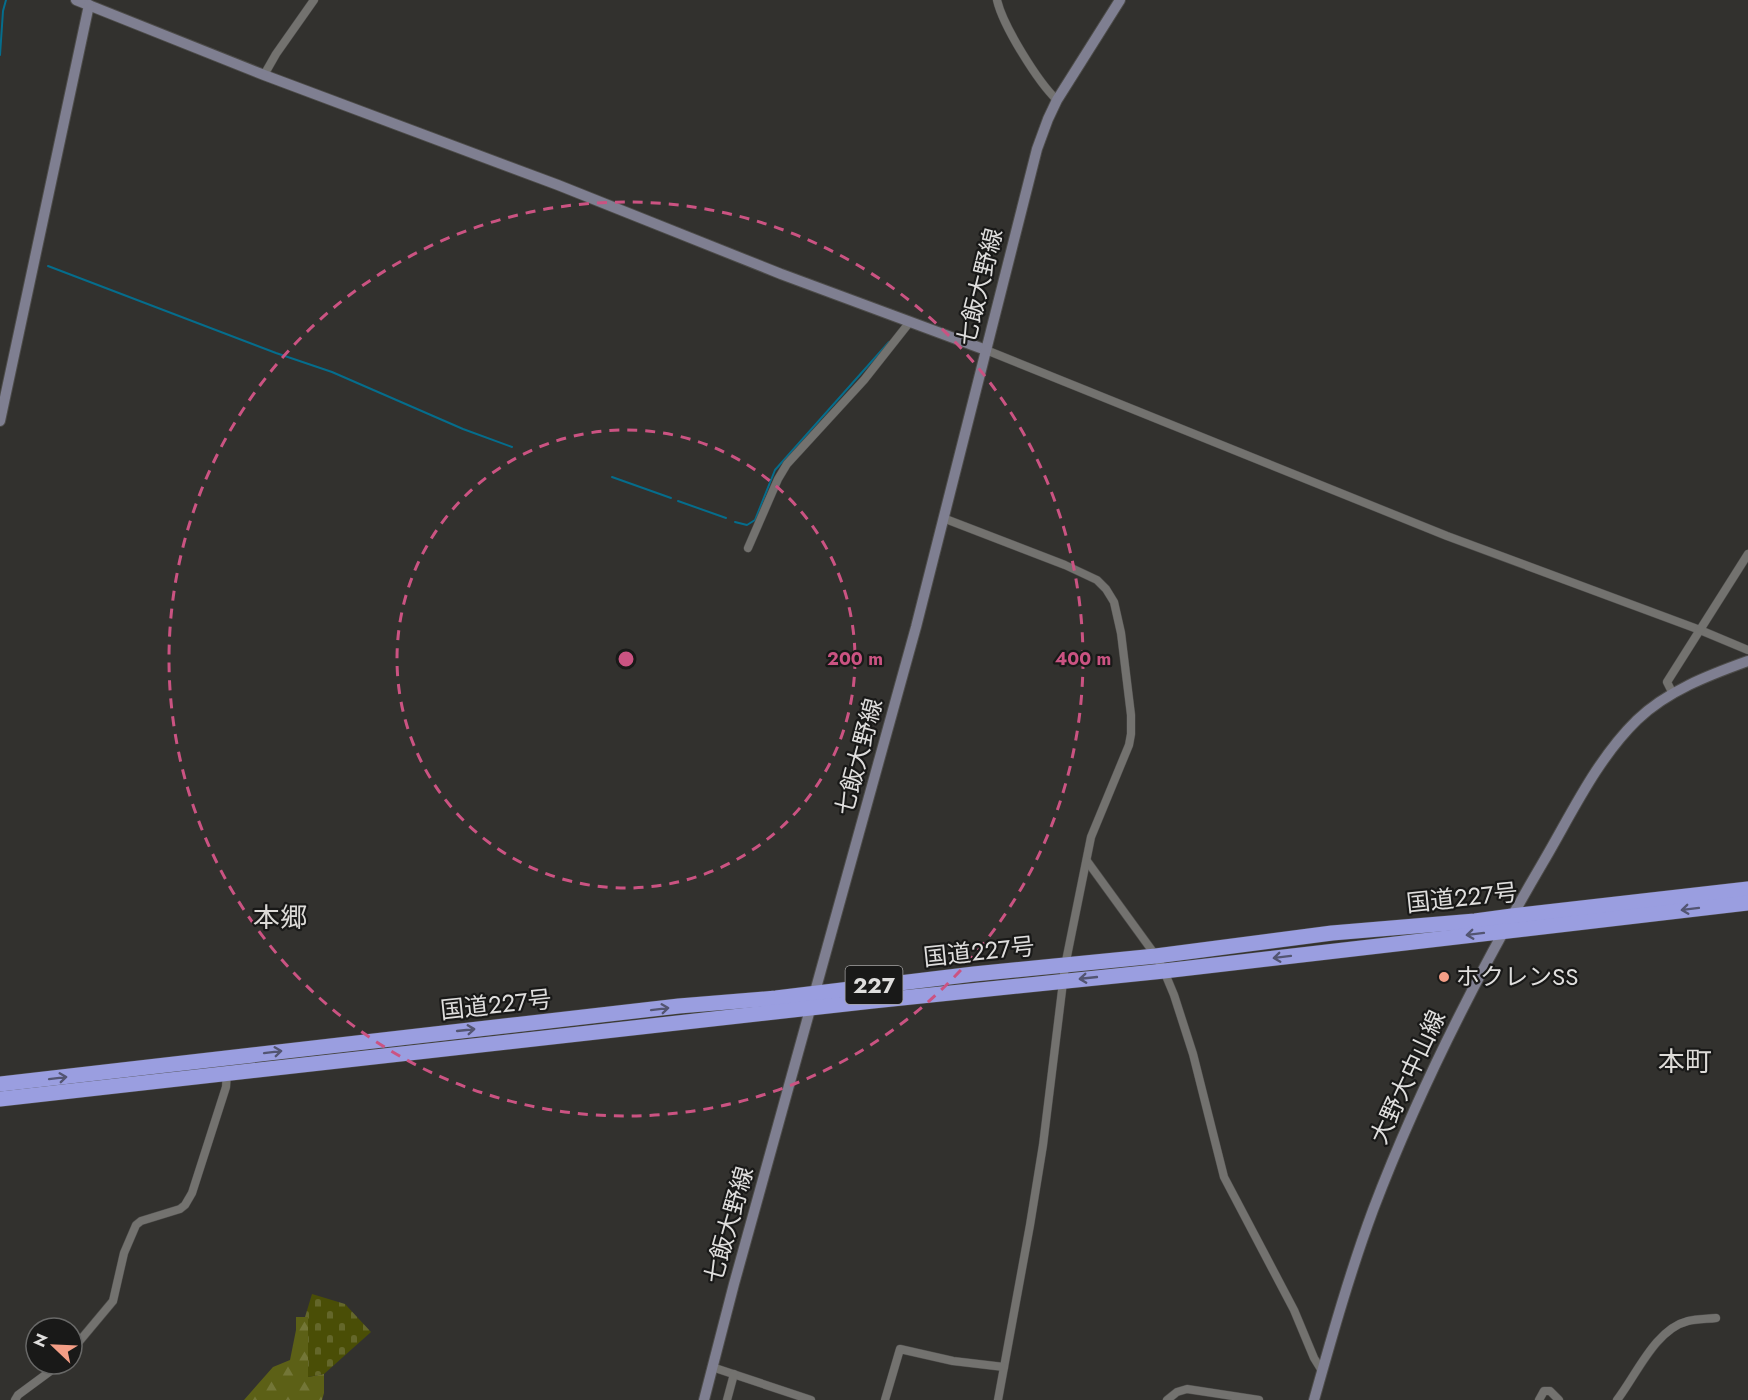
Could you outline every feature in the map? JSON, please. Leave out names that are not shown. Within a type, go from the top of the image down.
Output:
[{"type":"highway","name":"国道227号","points":[[1065,973],[1156,957],[1321,935],[1475,921],[1748,889]]},
{"type":"highway","name":"国道227号","points":[[0,1099],[814,1000],[962,975],[1164,971],[1748,903]]},
{"type":"highway","name":"国道227号","points":[[0,1084],[679,1006],[776,998],[814,1000]]},
{"type":"main road","points":[[77,0],[264,75],[548,182],[909,323],[986,350]]},
{"type":"main road","name":"七飯大野線","points":[[704,1400],[916,627],[1037,149],[1057,100],[1120,0]]},
{"type":"main road","points":[[0,421],[89,5]]},
{"type":"main road","name":"大野大中山線","points":[[1314,1400],[1353,1267],[1393,1161],[1430,1075],[1503,930],[1596,771],[1612,748],[1639,718],[1673,694],[1717,672],[1748,661]]},
{"type":"street","points":[[264,75],[314,0]]},
{"type":"street","points":[[997,0],[1012,35],[1046,89],[1057,100]]},
{"type":"street","points":[[747,548],[787,464],[864,380],[909,323]]},
{"type":"street","points":[[986,350],[1447,536],[1748,650]]},
{"type":"street","points":[[943,518],[1065,565],[1097,580],[1106,589],[1114,602],[1121,633],[1131,715],[1129,745],[1091,837],[1065,973],[1034,1202],[998,1400]]},
{"type":"street","points":[[1673,694],[1666,682],[1748,554]]},
{"type":"street","points":[[1087,861],[1164,971],[1193,1054],[1224,1177],[1294,1310],[1314,1358],[1322,1371]]},
{"type":"street","points":[[84,1336],[113,1301],[124,1253],[136,1225],[141,1221],[180,1209],[185,1205],[226,1087],[226,1073],[238,1056]]},
{"type":"street","points":[[1617,1400],[1648,1353],[1677,1325],[1687,1321],[1716,1318]]},
{"type":"street","points":[[885,1400],[900,1349],[953,1361],[1004,1367]]},
{"type":"street","points":[[712,1367],[811,1400]]},
{"type":"street","points":[[728,1400],[734,1374]]},
{"type":"street","points":[[15,1400],[18,1395],[44,1376]]},
{"type":"street","points":[[1167,1400],[1177,1392],[1187,1389],[1259,1400]]},
{"type":"street","points":[[1539,1400],[1544,1391],[1550,1391],[1559,1400]]},
{"type":"green space","points":[[312,1294],[345,1304],[371,1332],[324,1374],[308,1377],[308,1317],[305,1317]]},
{"type":"green space","points":[[296,1317],[308,1317],[308,1377],[324,1374],[322,1400],[244,1400],[273,1367],[290,1360]]},
{"type":"waterway","points":[[0,55],[6,0]]},
{"type":"waterway","points":[[48,266],[332,372],[463,429],[512,447]]},
{"type":"waterway","points":[[735,522],[747,525],[755,520],[775,470],[889,342]]},
{"type":"waterway","points":[[612,477],[671,498]]},
{"type":"waterway","points":[[678,501],[726,518]]},
{"type":"place","name":"ホクレンSS","points":[[1444,977]]},
{"type":"district","name":"本郷","points":[[280,918]]},
{"type":"district","name":"本町","points":[[1685,1062]]}]
